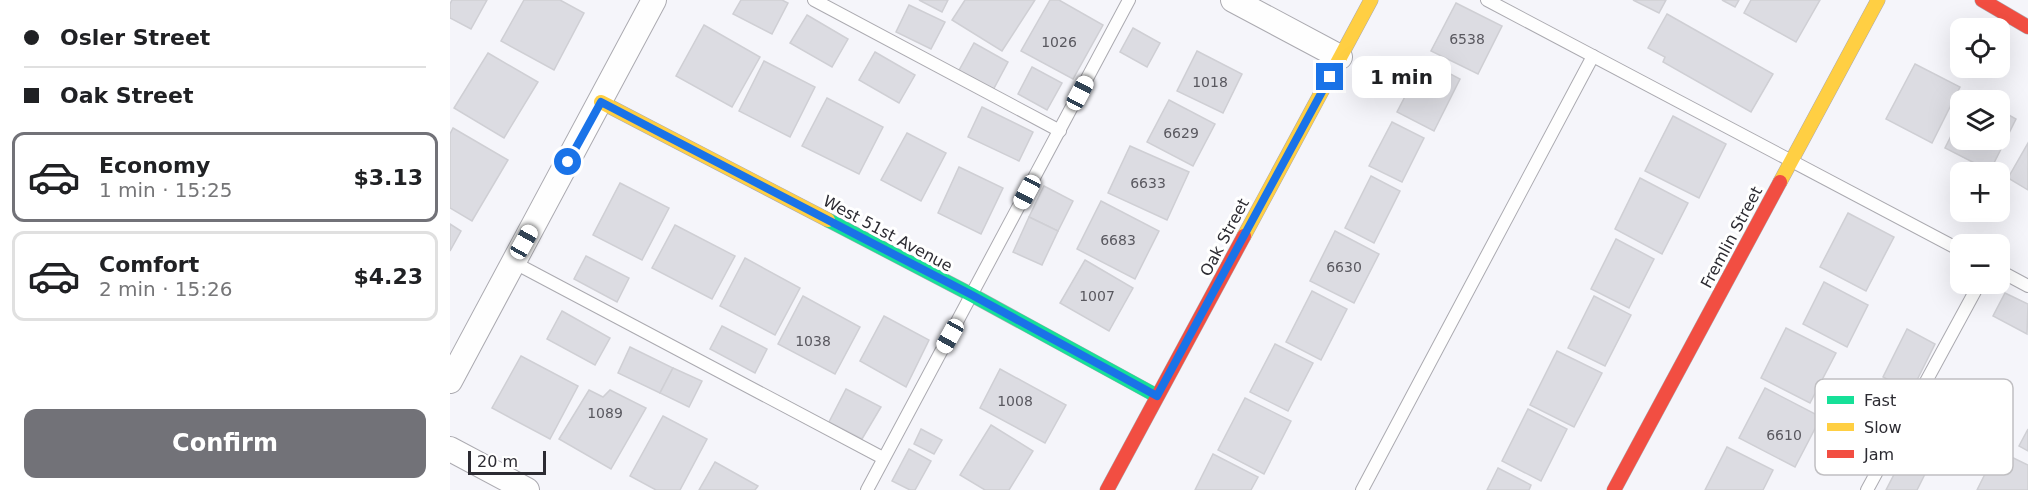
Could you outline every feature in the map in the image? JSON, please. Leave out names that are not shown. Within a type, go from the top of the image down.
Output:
[{"type":"street","points":[[450,381],[654,0]]},
{"type":"street","points":[[1233,0],[1340,57]]},
{"type":"street","name":"Oak Street","points":[[1107,490],[1371,0]]},
{"type":"street","name":"Fremlin Street","points":[[1614,490],[1878,0]]},
{"type":"street","points":[[1982,0],[2028,27]]},
{"type":"street","name":"West 51st Avenue","points":[[601,102],[972,295],[1157,396]]},
{"type":"street","points":[[450,449],[526,490]]},
{"type":"lane","points":[[814,0],[1060,130]]},
{"type":"lane","points":[[867,490],[1129,0]]},
{"type":"lane","points":[[1487,0],[1950,245]]},
{"type":"lane","points":[[1362,490],[1593,56]]},
{"type":"lane","points":[[513,262],[883,458]]},
{"type":"lane","points":[[2010,276],[2028,286]]},
{"type":"lane","points":[[1927,379],[1974,294]]},
{"type":"lane","points":[[1867,490],[1875,475]]},
{"type":"building","points":[[452,0],[487,0],[471,29],[450,18]]},
{"type":"building","points":[[524,0],[560,0],[584,13],[554,70],[501,41]]},
{"type":"building","points":[[741,0],[782,0],[788,3],[772,34],[733,14]]},
{"type":"building","points":[[919,0],[948,0],[942,12]]},
{"type":"building","points":[[965,0],[1035,0],[1002,51],[952,20]]},
{"type":"building","points":[[1050,0],[1059,0],[1103,25],[1073,79],[1021,51]]},
{"type":"building","points":[[1633,0],[1666,0],[1659,13]]},
{"type":"building","points":[[1722,0],[1739,0],[1735,7]]},
{"type":"building","points":[[1751,0],[1820,0],[1796,42],[1744,13]]},
{"type":"building","points":[[1456,3],[1502,26],[1478,74],[1431,51]]},
{"type":"building","points":[[909,5],[945,22],[931,49],[896,32]]},
{"type":"building","points":[[1667,14],[1773,74],[1751,112],[1663,62],[1665,57],[1648,48]]},
{"type":"building","points":[[807,15],[848,39],[832,67],[790,43]]},
{"type":"building","points":[[704,25],[760,57],[732,107],[676,76]]},
{"type":"building","points":[[1133,28],[1160,43],[1147,67],[1120,52]]},
{"type":"building","points":[[974,43],[1008,62],[992,92],[957,74]]},
{"type":"building","points":[[1197,51],[1242,74],[1223,113],[1177,91]]},
{"type":"building","points":[[875,52],[915,75],[899,103],[859,80]]},
{"type":"building","points":[[488,53],[538,82],[504,138],[454,108]]},
{"type":"building","points":[[1424,60],[1460,79],[1434,131],[1397,112]]},
{"type":"building","points":[[764,61],[815,87],[790,137],[739,111]]},
{"type":"building","points":[[1915,64],[1960,87],[1958,90],[1950,90],[1950,107],[1932,143],[1886,119]]},
{"type":"building","points":[[1032,67],[1062,83],[1047,110],[1018,94]]},
{"type":"building","points":[[827,98],[883,127],[859,174],[802,146]]},
{"type":"building","points":[[1169,100],[1215,124],[1193,166],[1147,142]]},
{"type":"building","points":[[982,107],[1033,132],[1019,161],[968,137]]},
{"type":"building","points":[[1673,116],[1726,144],[1699,198],[1645,171]]},
{"type":"building","points":[[2010,116],[2016,119],[2010,131]]},
{"type":"building","points":[[1392,122],[1424,138],[1402,182],[1369,166]]},
{"type":"building","points":[[453,128],[508,160],[472,221],[450,208],[450,134]]},
{"type":"building","points":[[907,133],[946,153],[921,201],[881,180]]},
{"type":"building","points":[[1950,138],[1950,150],[2000,150],[1994,162],[1972,162],[1945,148]]},
{"type":"building","points":[[2028,143],[2028,190],[2010,179],[2010,174]]},
{"type":"building","points":[[1130,146],[1189,172],[1167,220],[1108,193]]},
{"type":"building","points":[[959,167],[1003,188],[981,234],[938,213]]},
{"type":"building","points":[[1371,176],[1400,191],[1374,243],[1345,228]]},
{"type":"building","points":[[1640,178],[1688,203],[1662,254],[1615,229]]},
{"type":"building","points":[[620,183],[669,208],[642,260],[593,235]]},
{"type":"building","points":[[1044,186],[1073,201],[1058,231],[1029,217]]},
{"type":"building","points":[[1101,201],[1159,231],[1135,279],[1077,249]]},
{"type":"building","points":[[1848,213],[1894,237],[1866,291],[1820,267]]},
{"type":"building","points":[[1029,217],[1058,231],[1042,265],[1013,252]]},
{"type":"building","points":[[450,224],[461,231],[450,251]]},
{"type":"building","points":[[675,225],[735,256],[712,299],[652,268]]},
{"type":"building","points":[[1335,231],[1379,254],[1354,303],[1310,281]]},
{"type":"building","points":[[1616,239],[1654,259],[1629,308],[1591,289]]},
{"type":"building","points":[[586,256],[629,278],[617,302],[574,279]]},
{"type":"building","points":[[745,258],[800,288],[775,335],[720,306]]},
{"type":"building","points":[[1085,260],[1133,288],[1109,331],[1060,303]]},
{"type":"building","points":[[1824,282],[1868,305],[1847,347],[1803,324]]},
{"type":"building","points":[[1312,291],[1347,309],[1321,360],[1286,342]]},
{"type":"building","points":[[2004,294],[2028,304],[2027,334],[1993,316]]},
{"type":"building","points":[[803,296],[860,327],[835,374],[778,344]]},
{"type":"building","points":[[1594,296],[1631,315],[1605,366],[1568,348]]},
{"type":"building","points":[[562,311],[610,338],[595,365],[547,339]]},
{"type":"building","points":[[884,316],[929,340],[906,387],[860,361]]},
{"type":"building","points":[[722,326],[767,349],[755,373],[710,349]]},
{"type":"building","points":[[1786,328],[1836,353],[1822,379],[1815,379],[1815,393],[1810,403],[1761,378]]},
{"type":"building","points":[[1907,329],[1935,344],[1918,379],[1883,377]]},
{"type":"building","points":[[1275,344],[1313,363],[1288,411],[1250,392]]},
{"type":"building","points":[[630,347],[673,368],[660,393],[618,373]]},
{"type":"building","points":[[1557,351],[1602,373],[1574,427],[1530,405]]},
{"type":"building","points":[[521,356],[578,386],[550,439],[492,408]]},
{"type":"building","points":[[673,368],[702,381],[689,407],[660,393]]},
{"type":"building","points":[[1000,369],[1066,405],[1045,443],[980,408]]},
{"type":"building","points":[[1765,388],[1815,414],[1815,429],[1795,467],[1739,438]]},
{"type":"building","points":[[846,389],[881,407],[862,439],[829,422]]},
{"type":"building","points":[[589,390],[603,397],[610,390],[646,408],[611,469],[559,439]]},
{"type":"building","points":[[1245,398],[1291,421],[1264,474],[1218,450]]},
{"type":"building","points":[[1528,409],[1567,429],[1541,481],[1502,461]]},
{"type":"building","points":[[663,416],[707,439],[680,490],[656,490],[630,476]]},
{"type":"building","points":[[991,425],[1033,451],[1009,490],[985,490],[960,475]]},
{"type":"building","points":[[921,429],[942,440],[934,454],[914,444]]},
{"type":"building","points":[[2028,429],[2028,451],[2019,446]]},
{"type":"building","points":[[1727,447],[1773,470],[1763,490],[1705,490]]},
{"type":"building","points":[[909,449],[931,461],[915,490],[910,490],[892,481]]},
{"type":"building","points":[[1213,454],[1258,477],[1251,490],[1195,490]]},
{"type":"building","points":[[2013,458],[2028,465],[2028,490],[1977,490],[1984,475],[2013,475]]},
{"type":"building","points":[[715,462],[758,486],[755,490],[699,490]]},
{"type":"building","points":[[1498,468],[1531,485],[1529,490],[1487,490]]},
{"type":"building","points":[[1894,475],[1924,475],[1917,490],[1886,490]]},
{"type":"traffic: fast","points":[[828,220],[1157,396]]},
{"type":"traffic: slow","points":[[1244,236],[1371,0]]},
{"type":"traffic: slow","points":[[1780,182],[1878,0]]},
{"type":"traffic: slow","points":[[601,102],[828,220]]},
{"type":"traffic: jam","points":[[1982,0],[2028,27]]},
{"type":"traffic: jam","points":[[1614,490],[1780,182]]},
{"type":"traffic: jam","points":[[1107,490],[1244,236]]},
{"type":"route","points":[[568,162],[601,102],[972,295],[1157,396],[1330,77]]}]
